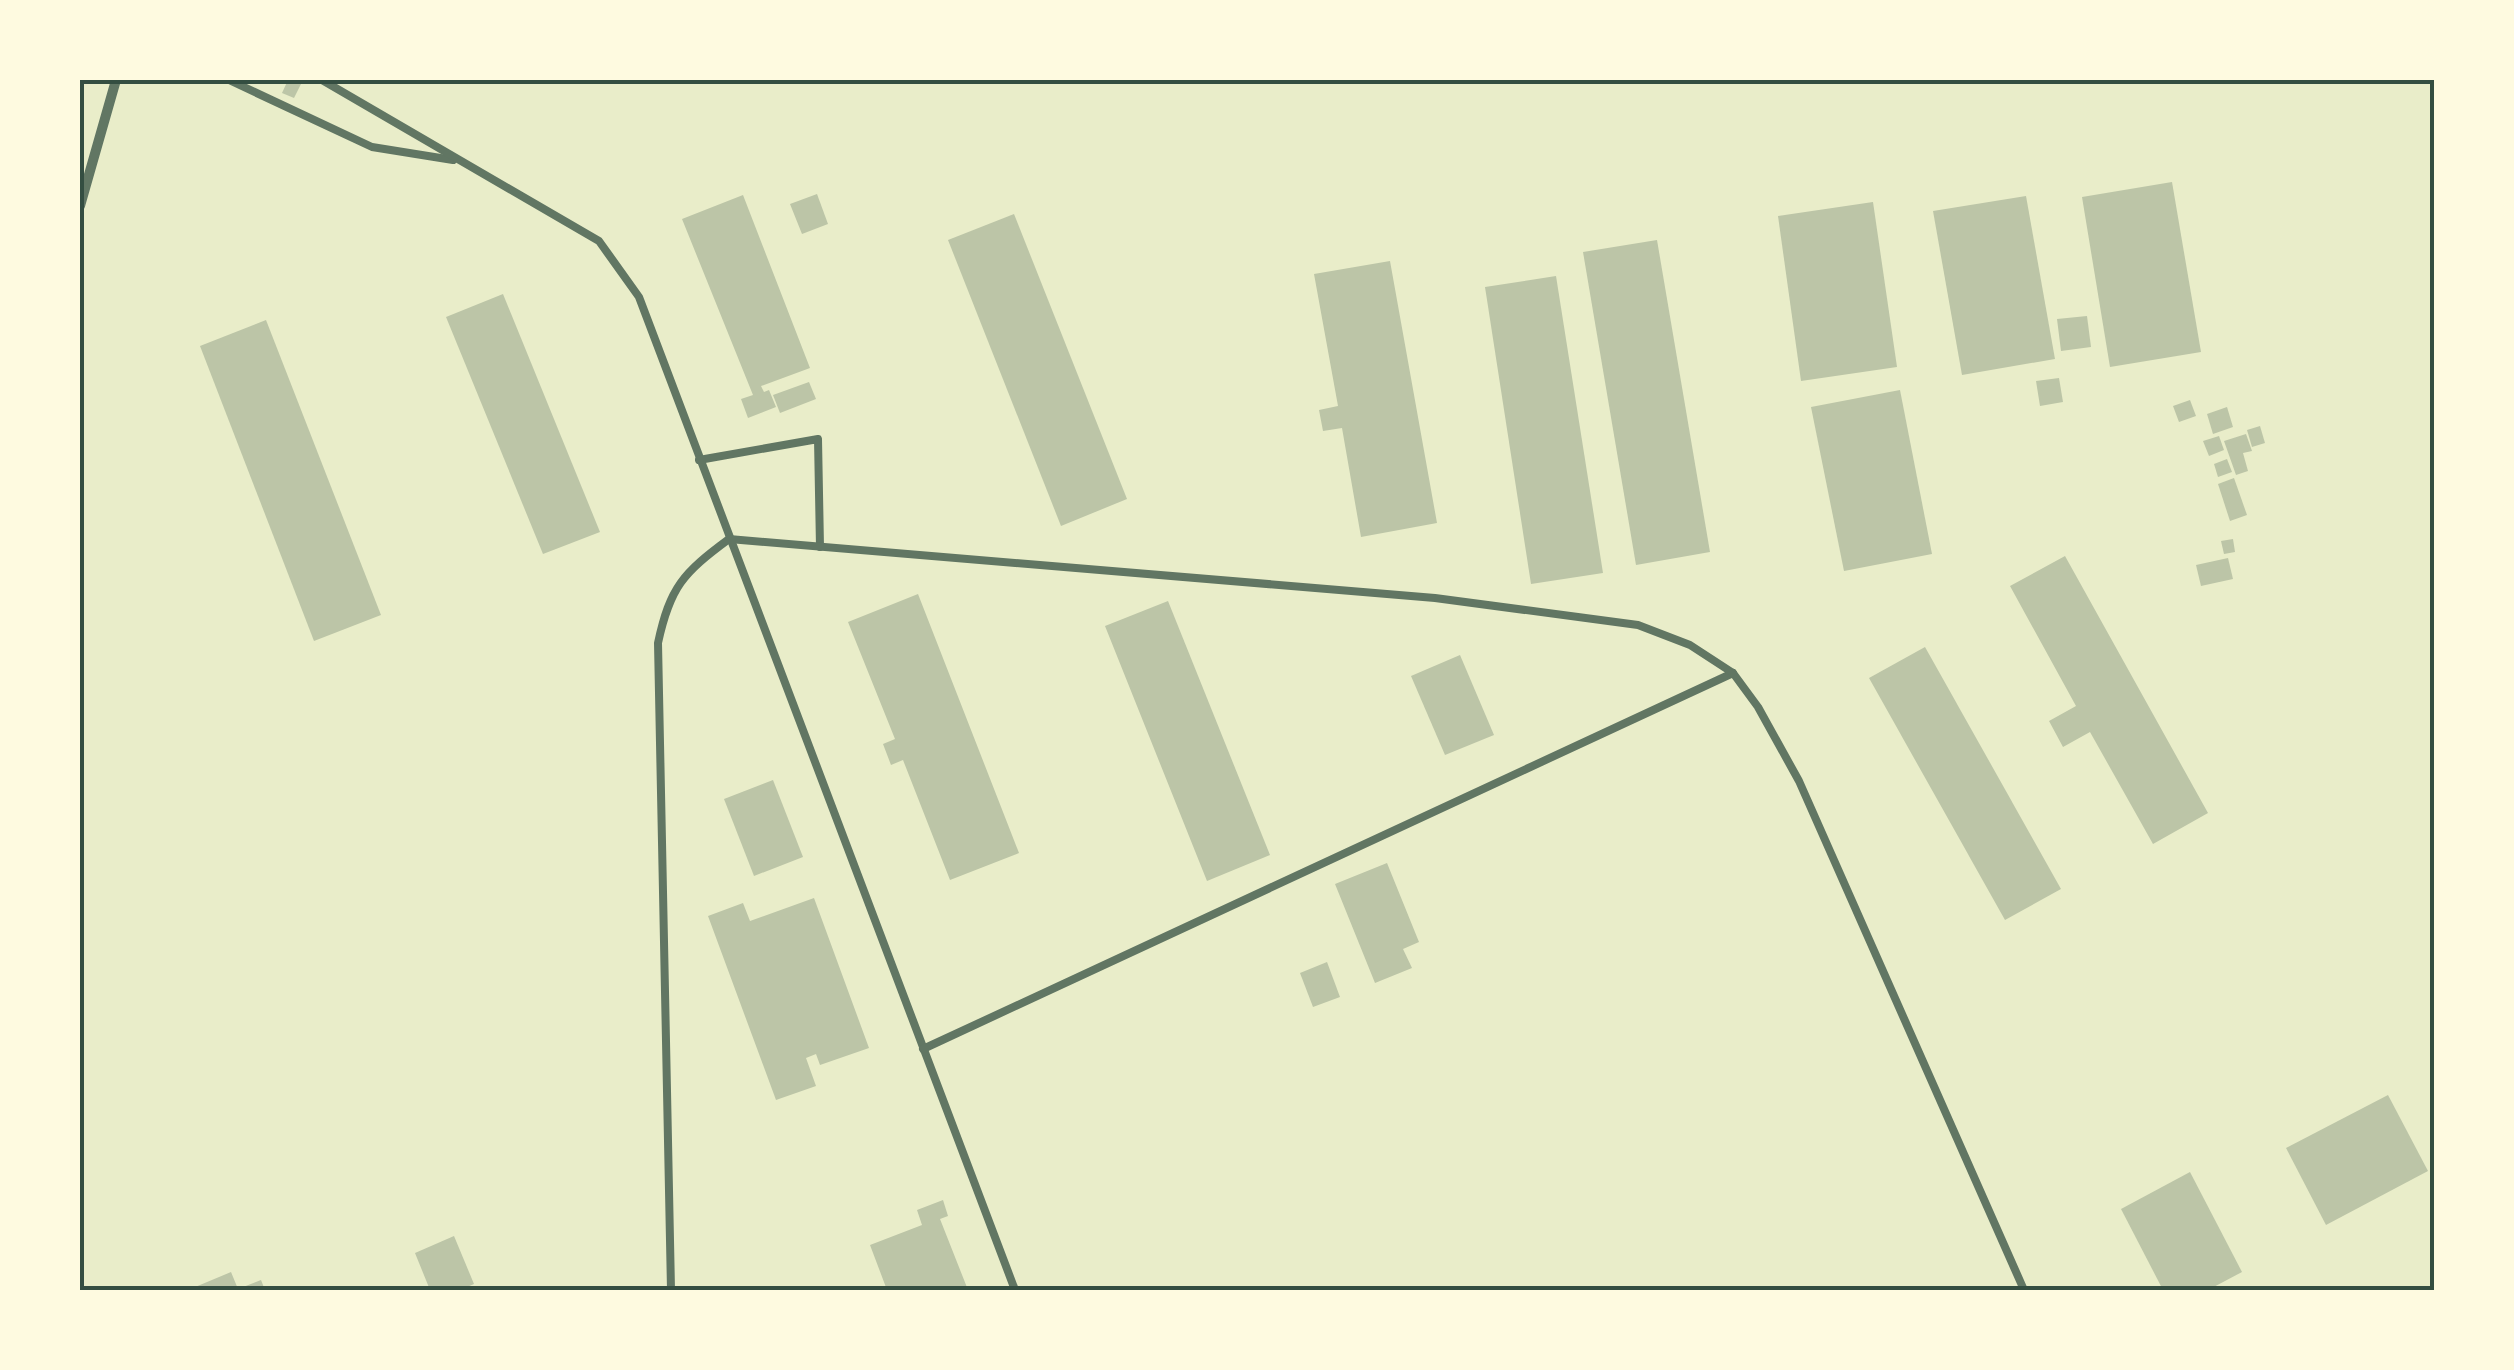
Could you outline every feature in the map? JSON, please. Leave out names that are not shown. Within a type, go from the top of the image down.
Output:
[{"type":"street","points":[[80,206],[116,80]]},
{"type":"lane","points":[[229,80],[372,147],[461,161]]},
{"type":"lane","points":[[322,80],[598,241],[639,297],[1015,1290]]},
{"type":"lane","points":[[700,460],[818,439],[820,547]]},
{"type":"lane","points":[[671,1290],[658,644],[667,602],[686,571],[729,539],[1435,598],[1638,624],[1690,645],[1733,673],[1758,707],[1800,780],[2024,1290]]},
{"type":"lane","points":[[923,1049],[1733,673]]},
{"type":"building","points":[[288,80],[303,80],[294,98],[282,93]]},
{"type":"building","points":[[2172,182],[2201,352],[2110,367],[2082,197]]},
{"type":"building","points":[[817,194],[828,224],[802,234],[790,204]]},
{"type":"building","points":[[743,195],[810,368],[761,386],[764,392],[769,390],[776,407],[748,418],[741,399],[753,395],[682,219]]},
{"type":"building","points":[[2026,196],[2055,359],[1962,375],[1933,211]]},
{"type":"building","points":[[1873,202],[1897,367],[1801,381],[1778,216]]},
{"type":"building","points":[[1014,214],[1127,499],[1061,526],[948,240]]},
{"type":"building","points":[[1657,240],[1710,552],[1636,565],[1583,252]]},
{"type":"building","points":[[1390,261],[1437,523],[1361,537],[1342,428],[1323,431],[1319,410],[1338,406],[1314,274]]},
{"type":"building","points":[[1556,276],[1603,573],[1531,584],[1485,287]]},
{"type":"building","points":[[503,294],[600,532],[543,554],[446,317]]},
{"type":"building","points":[[2087,316],[2091,347],[2061,351],[2057,319]]},
{"type":"building","points":[[266,320],[381,615],[314,641],[200,346]]},
{"type":"building","points":[[2059,378],[2063,402],[2040,406],[2036,381]]},
{"type":"building","points":[[809,382],[816,399],[780,413],[773,395]]},
{"type":"building","points":[[1900,390],[1932,554],[1844,571],[1811,407]]},
{"type":"building","points":[[2190,400],[2196,416],[2179,422],[2173,406]]},
{"type":"building","points":[[2227,407],[2233,427],[2213,434],[2207,414]]},
{"type":"building","points":[[2260,426],[2265,443],[2252,447],[2247,430]]},
{"type":"building","points":[[2246,434],[2252,451],[2243,453],[2248,471],[2236,475],[2224,441]]},
{"type":"building","points":[[2219,436],[2224,450],[2209,456],[2203,441]]},
{"type":"building","points":[[2227,459],[2232,472],[2218,477],[2214,464]]},
{"type":"building","points":[[2234,478],[2247,515],[2230,521],[2218,484]]},
{"type":"building","points":[[2233,539],[2235,552],[2224,554],[2221,541]]},
{"type":"building","points":[[2065,556],[2208,813],[2153,844],[2090,732],[2063,747],[2049,721],[2076,706],[2010,586]]},
{"type":"building","points":[[2228,558],[2233,579],[2201,586],[2196,565]]},
{"type":"building","points":[[918,594],[1019,853],[950,880],[903,760],[891,765],[883,744],[895,739],[848,622]]},
{"type":"building","points":[[1168,601],[1270,855],[1207,881],[1105,626]]},
{"type":"building","points":[[1925,647],[2061,889],[2005,920],[1869,678]]},
{"type":"building","points":[[1460,655],[1494,735],[1445,755],[1411,676]]},
{"type":"building","points":[[773,780],[803,857],[754,876],[724,799]]},
{"type":"building","points":[[1387,863],[1419,942],[1403,949],[1412,968],[1375,983],[1335,884]]},
{"type":"building","points":[[814,898],[869,1048],[820,1065],[816,1054],[806,1058],[816,1086],[776,1100],[708,916],[743,903],[750,921]]},
{"type":"building","points":[[1327,962],[1340,997],[1313,1007],[1300,973]]},
{"type":"building","points":[[2388,1095],[2428,1171],[2326,1225],[2286,1148]]},
{"type":"building","points":[[2190,1172],[2242,1272],[2208,1290],[2163,1290],[2121,1209]]},
{"type":"building","points":[[943,1200],[948,1216],[940,1219],[968,1290],[887,1290],[870,1245],[922,1225],[917,1210]]},
{"type":"building","points":[[454,1236],[474,1284],[460,1290],[430,1290],[415,1253]]},
{"type":"building","points":[[231,1272],[238,1289],[261,1280],[265,1290],[188,1290]]}]
